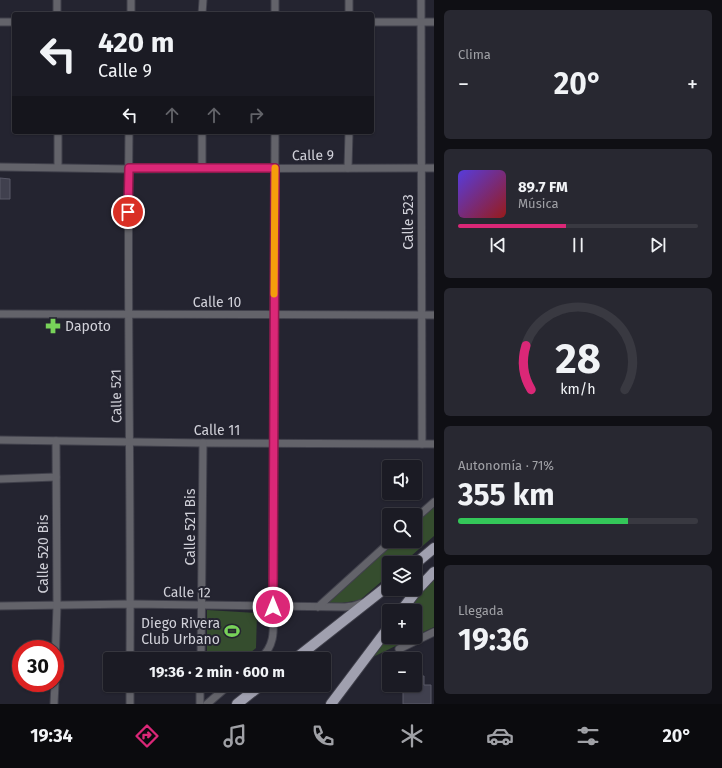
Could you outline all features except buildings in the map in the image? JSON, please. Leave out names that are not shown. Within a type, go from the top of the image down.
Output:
[{"type":"main road","points":[[422,558],[434,548]]},
{"type":"main road","points":[[406,604],[434,572]]},
{"type":"main road","points":[[304,652],[382,591]]},
{"type":"main road","points":[[331,704],[382,636]]},
{"type":"main road","points":[[237,704],[252,692]]},
{"type":"street","points":[[57,0],[57,12]]},
{"type":"street","points":[[131,0],[131,12]]},
{"type":"street","points":[[202,12],[203,0]]},
{"type":"street","points":[[275,0],[275,12]]},
{"type":"street","points":[[349,0],[349,12]]},
{"type":"street","name":"Calle 523","points":[[421,0],[422,444]]},
{"type":"street","points":[[0,22],[12,22]]},
{"type":"street","points":[[374,22],[434,22]]},
{"type":"street","points":[[58,134],[58,167]]},
{"type":"street","name":"Calle 521","points":[[129,134],[128,314],[130,652]]},
{"type":"street","points":[[202,134],[202,168]]},
{"type":"street","points":[[266,652],[272,642],[273,607],[275,134]]},
{"type":"street","points":[[348,168],[349,134]]},
{"type":"street","name":"Calle 9","points":[[0,167],[434,168]]},
{"type":"street","name":"Calle 10","points":[[0,314],[434,315]]},
{"type":"street","name":"Calle 11","points":[[0,440],[434,444]]},
{"type":"street","name":"Calle 520 Bis","points":[[56,441],[56,640]]},
{"type":"street","name":"Calle 521 Bis","points":[[201,652],[203,443]]},
{"type":"street","points":[[0,479],[56,477]]},
{"type":"street","points":[[422,513],[434,502]]},
{"type":"street","points":[[318,607],[383,548]]},
{"type":"street","name":"Calle 12","points":[[0,606],[131,604],[318,607],[353,606],[372,600]]},
{"type":"street","points":[[399,649],[434,632]]},
{"type":"street","points":[[54,704],[55,692]]},
{"type":"street","points":[[130,692],[130,704]]},
{"type":"street","points":[[200,692],[200,704]]},
{"type":"street","points":[[207,704],[221,692]]},
{"type":"green space","points":[[434,505],[434,536],[422,546],[422,515]]},
{"type":"green space","points":[[385,548],[420,548],[411,556],[382,556],[382,581],[360,600],[318,607]]},
{"type":"green space","points":[[434,580],[434,627],[422,633],[422,604],[413,604],[420,596],[422,596],[422,593]]},
{"type":"green space","name":"Diego Rivera Club Urbano","points":[[207,610],[257,613],[256,648],[251,652],[207,652]]},
{"type":"green space","points":[[383,644],[400,644],[382,652],[373,657]]},
{"type":"slow traffic","points":[[274,294],[275,168]]},
{"type":"place","name":"Dapoto","points":[[53,326]]},
{"type":"place","name":"Diego Rivera Club Urbano","points":[[232,631]]},
{"type":"route","points":[[128,212],[129,168],[275,168],[273,607]]}]
